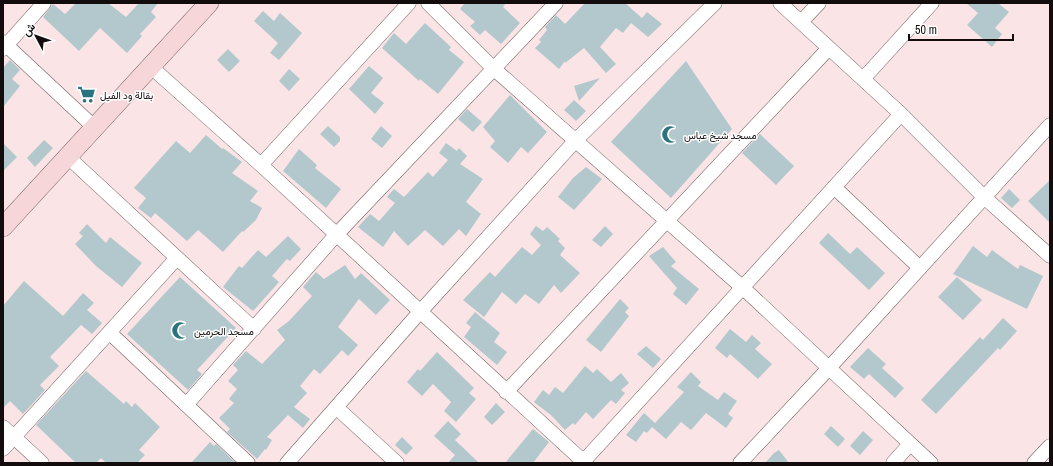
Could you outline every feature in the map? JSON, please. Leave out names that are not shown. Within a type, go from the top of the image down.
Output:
[{"type":"street","points":[[44,3],[4,45],[94,127]]},
{"type":"street","points":[[3,227],[209,3]]},
{"type":"street","points":[[261,165],[409,3]]},
{"type":"street","points":[[428,3],[493,68],[742,287],[931,463]]},
{"type":"street","points":[[186,405],[336,235],[556,3]]},
{"type":"street","points":[[287,463],[337,408],[419,313],[576,140],[715,3]]},
{"type":"street","points":[[780,3],[900,114],[984,197],[1050,256]]},
{"type":"street","points":[[801,22],[819,3]]},
{"type":"street","points":[[863,79],[932,3]]},
{"type":"street","points":[[506,392],[829,48]]},
{"type":"street","points":[[150,66],[261,165],[419,313],[583,462],[900,114]]},
{"type":"street","points":[[740,463],[829,368],[1050,125]]},
{"type":"street","points":[[68,157],[176,259],[254,329]]},
{"type":"street","points":[[834,187],[920,268]]},
{"type":"street","points":[[3,449],[176,259]]},
{"type":"street","points":[[110,333],[248,463]]},
{"type":"street","points":[[337,408],[397,463]]},
{"type":"street","points":[[3,427],[42,463]]},
{"type":"street","points":[[893,463],[910,444]]},
{"type":"street","points":[[1034,463],[1050,446]]},
{"type":"building","points":[[76,3],[108,3],[126,17],[139,3],[158,3],[151,12],[156,17],[140,34],[142,36],[127,53],[100,28],[79,51],[43,17],[53,4],[65,14]]},
{"type":"building","points":[[465,3],[506,3],[503,7],[520,23],[501,44],[485,30],[480,35],[470,26],[475,22],[460,9]]},
{"type":"building","points":[[585,3],[625,3],[642,18],[647,12],[662,24],[648,37],[631,23],[623,33],[616,28],[600,47],[616,64],[606,73],[584,48],[565,63],[565,61],[559,69],[535,48],[541,42],[539,40],[547,30],[545,27],[556,15],[565,24]]},
{"type":"building","points":[[966,3],[998,3],[1009,12],[995,28],[1002,34],[992,47],[967,25],[978,13]]},
{"type":"building","points":[[263,11],[274,21],[280,13],[302,33],[279,60],[270,53],[278,43],[254,21]]},
{"type":"building","points":[[425,23],[451,47],[449,50],[464,62],[438,94],[420,79],[419,81],[382,48],[394,33],[406,44]]},
{"type":"building","points":[[228,49],[240,61],[229,72],[217,60]]},
{"type":"building","points":[[10,60],[20,70],[12,79],[20,86],[3,107],[3,68]]},
{"type":"building","name":"مسجد شيخ عباس","points":[[686,61],[732,129],[671,198],[611,142]]},
{"type":"building","points":[[369,66],[383,78],[371,93],[384,103],[375,114],[349,89]]},
{"type":"building","points":[[289,69],[300,79],[289,91],[279,81]]},
{"type":"building","points":[[600,78],[579,101],[574,86]]},
{"type":"building","points":[[510,95],[547,132],[528,153],[521,147],[508,163],[490,147],[495,141],[483,127]]},
{"type":"building","points":[[574,100],[586,111],[576,121],[564,110]]},
{"type":"building","points":[[467,109],[482,122],[473,132],[458,119]]},
{"type":"building","points":[[328,126],[340,137],[340,141],[334,147],[320,134]]},
{"type":"building","points":[[381,126],[392,136],[382,148],[371,139]]},
{"type":"building","points":[[760,134],[794,166],[776,185],[742,153]]},
{"type":"building","points":[[206,135],[222,149],[223,148],[242,162],[232,173],[258,191],[250,201],[262,208],[256,220],[243,232],[242,231],[223,252],[198,230],[187,241],[155,213],[151,218],[138,208],[146,198],[134,188],[176,141],[190,153]]},
{"type":"building","points":[[44,140],[53,148],[35,167],[27,158]]},
{"type":"building","points":[[3,143],[17,157],[3,171]]},
{"type":"building","points":[[446,143],[457,151],[459,148],[467,156],[460,164],[483,179],[466,202],[481,214],[466,236],[459,229],[443,246],[425,230],[408,246],[394,231],[383,247],[358,227],[370,214],[379,221],[395,203],[387,197],[394,189],[404,197],[428,172],[433,177],[448,160],[439,153]]},
{"type":"building","points":[[299,149],[317,165],[315,168],[341,189],[326,208],[283,171]]},
{"type":"building","points":[[586,167],[602,179],[574,210],[558,197],[573,178]]},
{"type":"building","points":[[1050,180],[1050,223],[1028,201]]},
{"type":"building","points":[[1009,189],[1020,200],[1012,208],[1001,198]]},
{"type":"building","points":[[87,224],[106,243],[110,237],[142,263],[122,287],[96,266],[75,244],[83,236],[79,233]]},
{"type":"building","points":[[536,226],[543,231],[547,227],[560,239],[558,241],[565,248],[560,255],[580,273],[561,293],[554,285],[539,304],[525,294],[516,304],[502,292],[484,317],[463,300],[490,272],[495,277],[522,247],[532,255],[541,245],[530,234]]},
{"type":"building","points":[[605,226],[613,234],[601,247],[592,240]]},
{"type":"building","points":[[828,233],[850,254],[857,247],[885,273],[869,290],[819,243]]},
{"type":"building","points":[[288,236],[301,249],[290,261],[287,259],[272,276],[279,282],[253,311],[223,287],[239,266],[242,268],[258,250],[266,257]]},
{"type":"building","points":[[973,246],[987,257],[992,250],[1018,269],[1020,265],[1043,276],[1027,309],[953,274]]},
{"type":"building","points":[[663,247],[676,262],[671,266],[699,289],[686,305],[673,294],[677,288],[649,256]]},
{"type":"building","points":[[345,265],[355,279],[361,273],[390,300],[376,315],[359,299],[338,327],[358,345],[348,356],[342,350],[320,374],[314,369],[300,386],[307,393],[294,407],[310,419],[303,428],[288,415],[267,437],[272,440],[266,450],[265,449],[257,459],[227,432],[230,429],[219,418],[234,403],[229,399],[237,389],[228,381],[238,370],[233,365],[246,351],[262,364],[285,340],[277,330],[289,321],[312,296],[303,287],[316,272],[324,279]]},
{"type":"building","name":"مسجد الحرمين","points":[[180,277],[236,328],[197,370],[202,374],[188,390],[127,334]]},
{"type":"building","points":[[957,277],[982,300],[963,320],[938,297]]},
{"type":"building","points":[[24,281],[63,316],[83,293],[94,303],[87,310],[102,323],[92,334],[81,325],[50,357],[59,366],[40,385],[45,390],[23,414],[10,401],[3,408],[3,306]]},
{"type":"building","points":[[620,299],[629,308],[625,312],[629,316],[601,352],[586,340]]},
{"type":"building","points":[[475,312],[500,333],[494,342],[507,352],[497,365],[464,337],[471,327],[466,323]]},
{"type":"building","points":[[1003,318],[1017,331],[1000,350],[998,348],[936,414],[921,400],[980,337],[983,340]]},
{"type":"building","points":[[730,329],[746,342],[752,335],[761,343],[755,349],[772,364],[758,379],[730,354],[727,358],[715,348]]},
{"type":"building","points":[[646,346],[661,359],[653,368],[637,354]]},
{"type":"building","points":[[868,348],[886,364],[882,368],[904,388],[895,398],[869,374],[864,379],[850,367]]},
{"type":"building","points":[[437,352],[474,388],[469,393],[476,399],[456,422],[444,411],[451,402],[433,384],[422,396],[407,382],[418,369],[420,371]]},
{"type":"building","points":[[585,366],[593,373],[597,369],[611,382],[621,373],[629,383],[621,390],[625,393],[616,404],[611,400],[593,419],[586,412],[575,425],[573,423],[565,430],[552,416],[534,402],[543,390],[549,395],[555,387],[563,393]]},
{"type":"building","points":[[86,371],[124,404],[126,401],[132,407],[135,403],[160,427],[139,450],[145,455],[137,463],[106,463],[101,458],[96,463],[76,463],[36,425]]},
{"type":"building","points":[[691,372],[701,382],[698,386],[718,400],[724,392],[737,401],[728,414],[733,418],[726,428],[706,413],[691,430],[681,422],[666,439],[652,427],[647,433],[644,431],[636,442],[626,435],[644,413],[655,423],[684,392],[677,387]]},
{"type":"building","points":[[496,403],[505,412],[492,425],[484,417]]},
{"type":"building","points":[[448,421],[461,434],[455,440],[479,463],[448,463],[455,455],[434,436]]},
{"type":"building","points":[[831,426],[845,439],[838,447],[824,434]]},
{"type":"building","points":[[533,429],[549,442],[533,463],[505,463]]},
{"type":"building","points":[[863,431],[873,440],[860,455],[850,446]]},
{"type":"building","points":[[402,437],[413,448],[406,455],[395,445]]},
{"type":"building","points":[[210,442],[214,446],[216,444],[235,462],[191,463]]},
{"type":"building","points":[[779,450],[789,463],[765,463],[774,453]]},
{"type":"place","name":"بقالة ود الفيل","points":[[87,95]]},
{"type":"place","name":"مسجد شيخ عباس","points":[[671,135]]},
{"type":"place","name":"مسجد الحرمين","points":[[181,331]]}]
